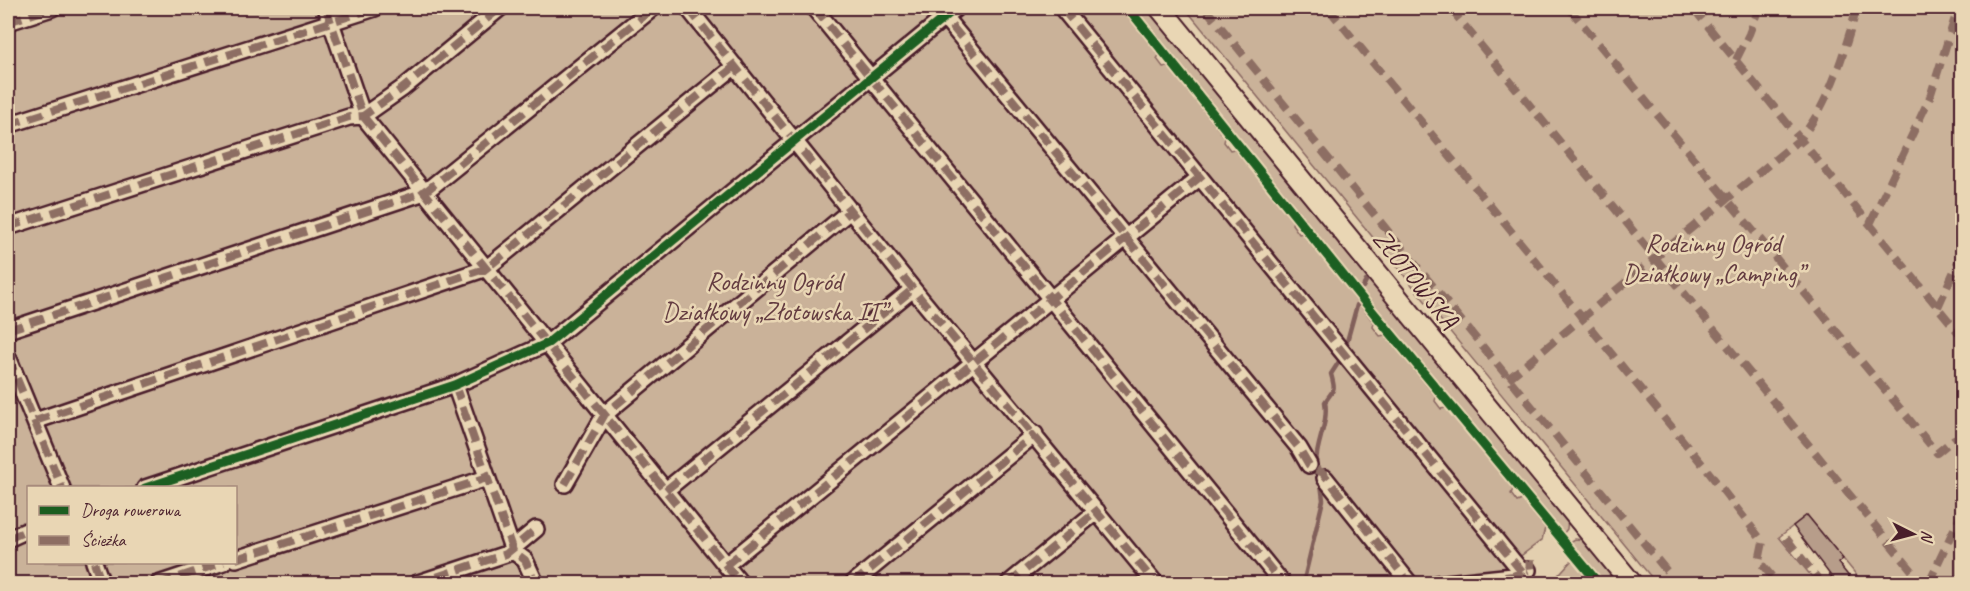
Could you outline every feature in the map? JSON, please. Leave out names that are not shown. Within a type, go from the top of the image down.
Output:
[{"type":"street","points":[[8,22],[52,8]]},
{"type":"street","points":[[8,125],[328,14],[375,8]]},
{"type":"street","points":[[8,227],[349,117],[363,116],[403,88],[500,8]]},
{"type":"street","points":[[8,330],[425,192],[653,8]]},
{"type":"street","points":[[688,8],[913,289],[1035,434],[1156,584]]},
{"type":"street","points":[[814,8],[1283,584]]},
{"type":"street","points":[[1062,8],[1525,571],[1513,576],[1436,584]]},
{"type":"street","name":"ZŁOTOWSKA","points":[[1160,8],[1632,584]]},
{"type":"street","points":[[151,486],[455,385],[548,343],[871,77],[946,11],[1299,448],[1309,465]]},
{"type":"street","points":[[328,14],[363,116],[741,584]]},
{"type":"street","points":[[35,421],[487,268],[735,66]]},
{"type":"street","points":[[726,565],[1200,177]]},
{"type":"street","points":[[565,484],[605,414],[851,210]]},
{"type":"street","points":[[666,490],[913,289]]},
{"type":"street","points":[[8,357],[61,486]]},
{"type":"street","points":[[455,385],[513,551],[525,560],[536,584]]},
{"type":"street","points":[[852,584],[1035,434]]},
{"type":"street","points":[[237,559],[487,478]]},
{"type":"street","points":[[1325,478],[1410,584]]},
{"type":"street","points":[[1008,584],[1097,511]]},
{"type":"street","points":[[415,584],[513,551],[536,529]]},
{"type":"street","points":[[8,539],[27,530]]},
{"type":"street","points":[[95,564],[102,584]]},
{"type":"street","points":[[158,584],[218,564]]},
{"type":"green space","name":"Rodzinny Ogród Działkowy „Złotowska II”","points":[[8,8],[1121,8],[1159,55],[1157,59],[1163,67],[1168,66],[1225,138],[1224,142],[1230,150],[1234,149],[1293,220],[1292,224],[1299,234],[1303,233],[1374,323],[1373,327],[1380,336],[1385,335],[1436,397],[1435,401],[1441,409],[1446,408],[1513,489],[1511,494],[1517,502],[1522,500],[1545,528],[1542,540],[1518,558],[1540,583],[8,583]]},
{"type":"green space","points":[[1134,8],[1152,8],[1568,518],[1567,529],[1563,534],[1366,297]]},
{"type":"green space","name":"Rodzinny Ogród Działkowy „Camping”","points":[[1185,8],[1962,8],[1962,583],[1863,583],[1807,515],[1779,537],[1817,583],[1731,583],[1727,579],[1721,583],[1656,583]]},
{"type":"green space","points":[[1575,539],[1585,540],[1624,583],[1605,583],[1570,542]]},
{"type":"green space","points":[[1572,560],[1592,583],[1551,583]]},
{"type":"building","points":[[1807,515],[1843,559],[1838,563],[1855,584],[1837,584],[1793,526]]},
{"type":"waterway","points":[[1363,287],[1366,281]]},
{"type":"waterway","points":[[1346,345],[1357,305]]},
{"type":"waterway","points":[[1316,464],[1325,417],[1325,402],[1334,387],[1331,374],[1342,357]]},
{"type":"waterway","points":[[1303,584],[1323,500],[1321,483],[1315,471]]},
{"type":"marked path","points":[[8,22],[52,8]]},
{"type":"marked path","points":[[326,8],[363,116],[741,584]]},
{"type":"marked path","points":[[8,125],[375,8]]},
{"type":"marked path","points":[[8,227],[349,117],[363,116],[403,88],[500,8]]},
{"type":"marked path","points":[[8,330],[425,192],[653,8]]},
{"type":"marked path","points":[[688,8],[913,289],[1156,584]]},
{"type":"marked path","points":[[814,8],[1283,584]]},
{"type":"marked path","points":[[937,8],[1299,448],[1309,465],[1323,473],[1410,584]]},
{"type":"marked path","points":[[1062,8],[1522,572],[1525,565],[1535,564]]},
{"type":"marked path","points":[[1205,8],[1670,575]]},
{"type":"marked path","points":[[1328,8],[1707,470],[1763,542],[1759,561],[1778,584]]},
{"type":"marked path","points":[[1450,8],[1923,584]]},
{"type":"marked path","points":[[1569,8],[1937,453],[1954,439],[1962,439]]},
{"type":"marked path","points":[[1693,8],[1962,337]]},
{"type":"marked path","points":[[1736,60],[1759,8]]},
{"type":"marked path","points":[[1508,379],[1800,139],[1811,125],[1828,93],[1857,8]]},
{"type":"marked path","points":[[1870,224],[1930,97],[1958,8]]},
{"type":"marked path","points":[[35,421],[487,268],[735,66]]},
{"type":"marked path","points":[[726,565],[1200,177]]},
{"type":"marked path","points":[[565,484],[605,414],[851,210]]},
{"type":"marked path","points":[[1938,307],[1962,253]]},
{"type":"marked path","points":[[666,490],[913,289]]},
{"type":"marked path","points":[[8,357],[61,486]]},
{"type":"marked path","points":[[455,385],[513,551],[525,560],[536,584]]},
{"type":"marked path","points":[[852,584],[1035,434]]},
{"type":"marked path","points":[[237,559],[487,478]]},
{"type":"marked path","points":[[1008,584],[1097,511]]},
{"type":"marked path","points":[[1928,584],[1962,512]]},
{"type":"marked path","points":[[415,584],[506,554],[536,529]]},
{"type":"marked path","points":[[8,539],[27,530]]},
{"type":"marked path","points":[[1786,538],[1822,584]]},
{"type":"marked path","points":[[95,564],[102,584]]},
{"type":"marked path","points":[[158,584],[218,564]]},
{"type":"marked path","points":[[1436,584],[1513,576],[1528,570]]},
{"type":"cycle path","points":[[151,486],[455,385],[548,343],[956,8]]},
{"type":"cycle path","points":[[1128,8],[1363,300],[1599,584]]}]
